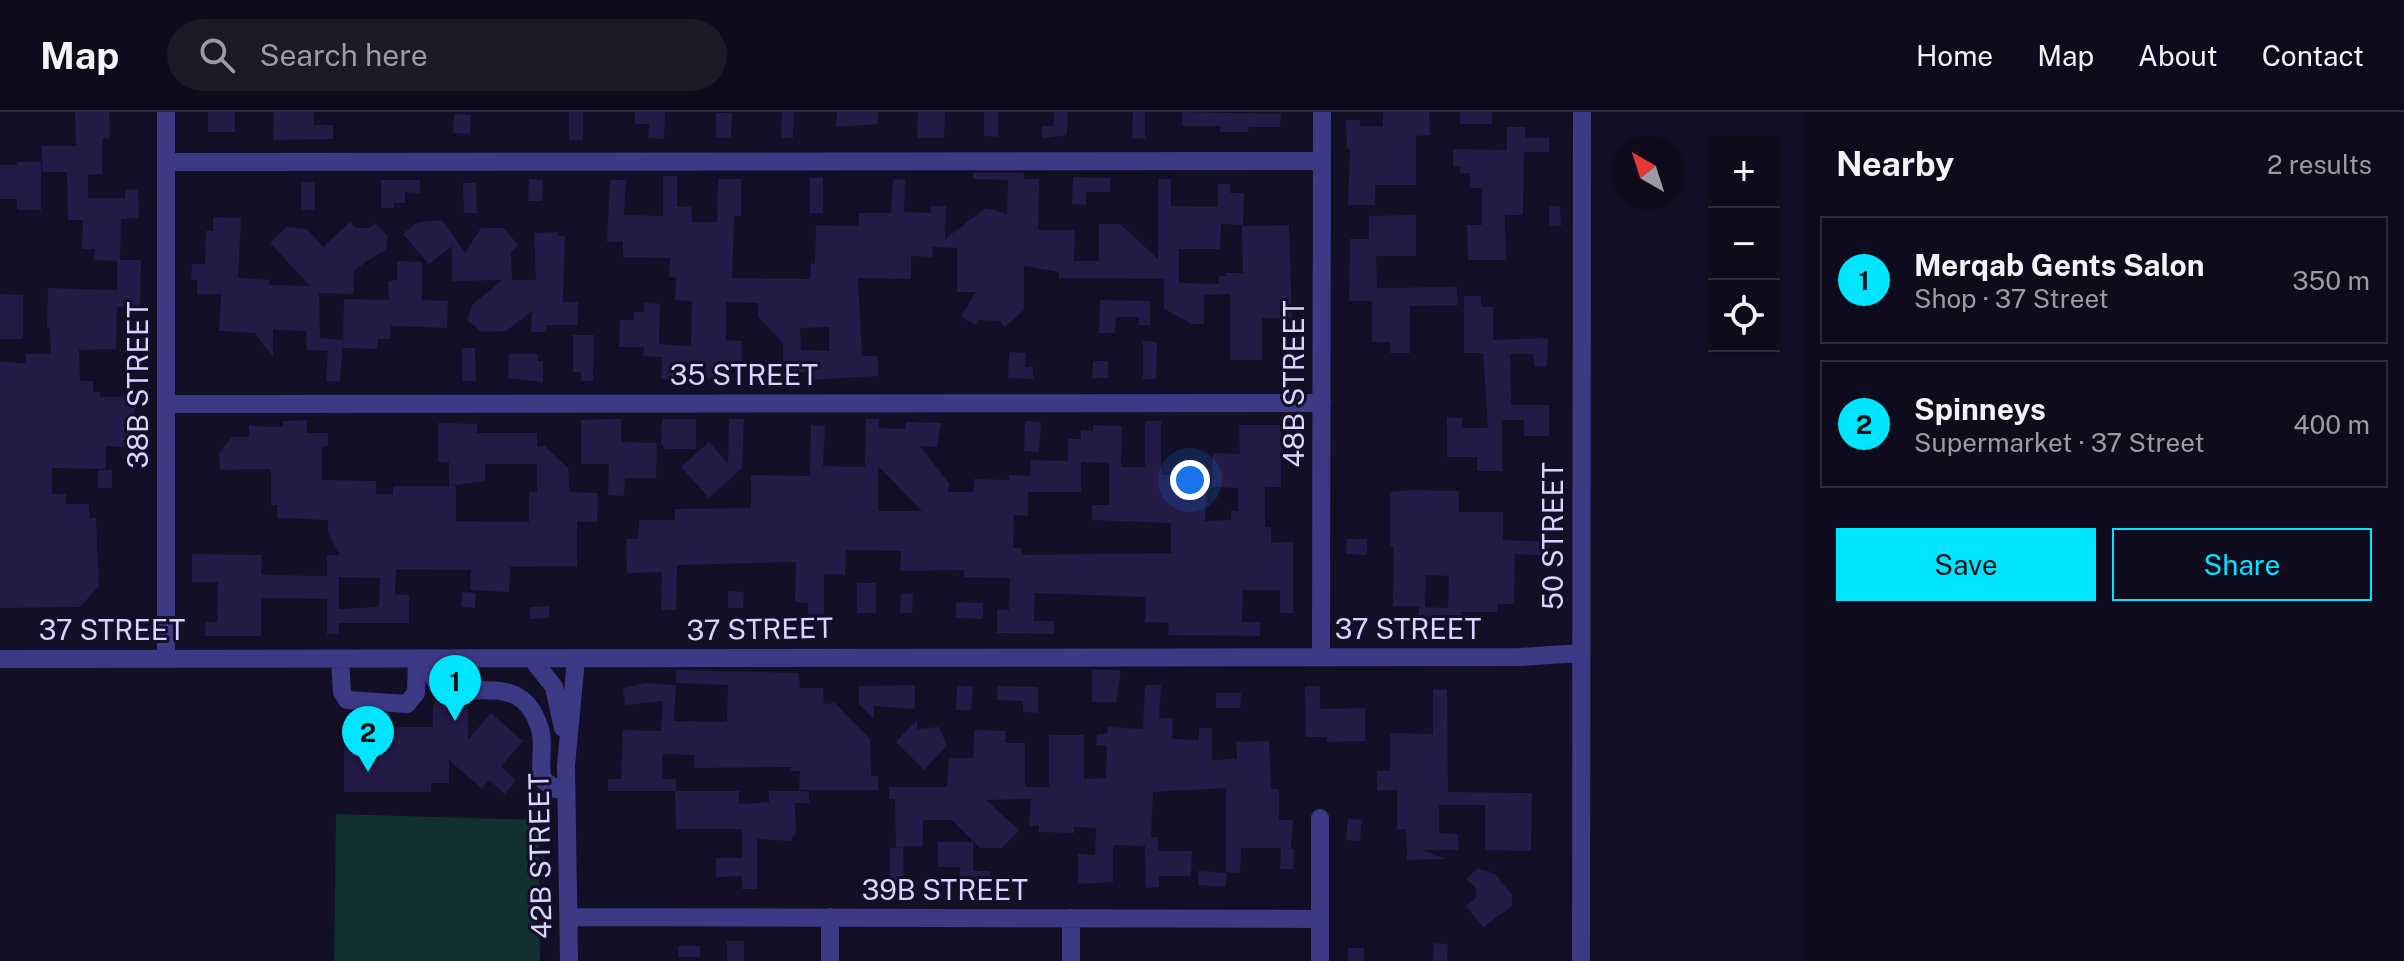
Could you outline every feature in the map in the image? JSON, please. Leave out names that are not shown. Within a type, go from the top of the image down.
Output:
[{"type":"street","name":"38B STREET","points":[[166,112],[166,657]]},
{"type":"street","name":"48B STREET","points":[[1321,656],[1322,112]]},
{"type":"street","name":"50 STREET","points":[[1581,961],[1582,112]]},
{"type":"street","points":[[166,162],[1322,161]]},
{"type":"street","name":"35 STREET","points":[[166,404],[1322,403]]},
{"type":"street","name":"37 STREET","points":[[0,659],[1321,656],[1520,657],[1545,663],[1581,658]]},
{"type":"street","name":"42B STREET","points":[[532,659],[554,687],[566,751]]},
{"type":"street","name":"42B STREET","points":[[569,961],[566,751],[576,659]]},
{"type":"street","points":[[340,660],[342,692],[347,700],[407,704],[416,693],[425,660]]},
{"type":"street","points":[[425,660],[435,683],[442,688],[499,689],[523,703],[535,717],[541,734],[543,780],[556,789],[566,789]]},
{"type":"street","points":[[1320,818],[1320,961]]},
{"type":"street","name":"39B STREET","points":[[569,917],[1320,919]]},
{"type":"street","points":[[830,917],[830,961]]},
{"type":"street","points":[[1071,918],[1071,961]]},
{"type":"green space","points":[[336,814],[539,820],[540,961],[334,961]]},
{"type":"building","points":[[75,112],[109,112],[110,138],[102,139],[102,174],[88,175],[88,198],[125,198],[125,190],[138,189],[139,218],[121,219],[120,260],[141,260],[140,307],[117,307],[116,349],[79,350],[80,381],[93,381],[93,392],[100,392],[100,397],[136,397],[132,448],[106,446],[106,469],[52,468],[52,494],[66,494],[66,504],[89,504],[90,518],[96,518],[99,586],[80,607],[0,608],[0,361],[26,364],[26,354],[51,354],[50,328],[47,328],[48,288],[117,290],[117,261],[94,260],[95,249],[82,249],[83,220],[68,220],[67,172],[42,172],[42,146],[76,146]]},
{"type":"building","points":[[208,112],[235,112],[235,132],[208,132]]},
{"type":"building","points":[[274,112],[314,112],[314,125],[333,125],[333,139],[273,140]]},
{"type":"building","points":[[569,112],[583,112],[583,140],[569,140]]},
{"type":"building","points":[[635,112],[665,112],[664,139],[648,138],[649,124],[635,124]]},
{"type":"building","points":[[782,112],[794,112],[793,138],[781,138]]},
{"type":"building","points":[[837,112],[878,112],[878,124],[836,127]]},
{"type":"building","points":[[918,112],[945,112],[944,138],[917,138]]},
{"type":"building","points":[[984,112],[998,112],[998,137],[984,136]]},
{"type":"building","points":[[1054,112],[1068,112],[1067,135],[1042,138],[1042,126],[1053,126],[1053,133]]},
{"type":"building","points":[[1133,112],[1145,112],[1145,139],[1132,138]]},
{"type":"building","points":[[1182,112],[1281,114],[1280,127],[1249,127],[1248,132],[1220,132],[1220,126],[1182,126]]},
{"type":"building","points":[[1383,112],[1429,112],[1430,135],[1416,136],[1416,185],[1375,185],[1375,205],[1348,205],[1350,149],[1347,149],[1346,120],[1360,120],[1360,126],[1383,126]]},
{"type":"building","points":[[1460,112],[1492,112],[1492,124],[1460,124]]},
{"type":"building","points":[[716,113],[732,113],[731,138],[716,137]]},
{"type":"building","points":[[454,114],[471,115],[470,134],[453,133]]},
{"type":"building","points":[[1507,127],[1525,127],[1525,138],[1549,138],[1549,152],[1524,152],[1523,215],[1505,215],[1506,260],[1468,260],[1467,225],[1482,225],[1482,188],[1470,188],[1470,173],[1460,173],[1460,166],[1453,167],[1453,149],[1507,150]]},
{"type":"building","points":[[17,162],[41,162],[41,210],[17,210],[17,199],[0,199],[0,165],[17,165]]},
{"type":"building","points":[[973,173],[1024,173],[1024,179],[1039,179],[1038,230],[1075,230],[1074,261],[1099,261],[1099,224],[1120,224],[1158,259],[1158,179],[1171,179],[1171,206],[1218,207],[1218,184],[1230,184],[1230,193],[1244,193],[1243,225],[1221,224],[1220,249],[1179,249],[1179,283],[1219,284],[1219,276],[1243,273],[1242,226],[1289,225],[1292,318],[1262,318],[1262,360],[1230,360],[1230,294],[1204,295],[1204,324],[1192,324],[1164,309],[1164,279],[1059,278],[1059,272],[1024,266],[1024,310],[1005,327],[1000,321],[978,320],[975,325],[961,316],[976,292],[957,292],[957,248],[933,247],[932,257],[911,256],[911,279],[858,278],[862,356],[878,356],[878,376],[809,380],[809,372],[783,372],[783,343],[758,317],[758,303],[726,302],[726,340],[742,341],[741,369],[718,368],[718,379],[705,379],[706,365],[677,362],[676,380],[661,379],[662,357],[643,356],[644,347],[619,347],[620,320],[634,320],[634,312],[644,312],[644,303],[660,304],[659,344],[691,346],[692,301],[675,300],[676,277],[669,277],[670,258],[623,257],[623,242],[607,242],[610,180],[626,180],[624,215],[663,216],[663,176],[677,176],[677,207],[691,206],[692,222],[717,222],[718,179],[741,179],[741,216],[734,216],[732,278],[810,279],[811,263],[815,264],[816,225],[859,226],[859,213],[891,213],[893,179],[905,180],[904,212],[931,213],[931,206],[946,206],[945,239],[986,208],[1007,214],[1008,180],[973,179]],"holes":[[[829,327],[829,351],[801,350],[800,328]]]},
{"type":"building","points":[[1073,177],[1110,178],[1110,192],[1086,192],[1086,205],[1072,204]]},
{"type":"building","points":[[810,178],[823,178],[823,213],[810,213]]},
{"type":"building","points":[[529,179],[543,180],[542,201],[528,201]]},
{"type":"building","points":[[381,180],[420,180],[420,193],[405,192],[405,203],[394,203],[394,208],[381,208]]},
{"type":"building","points":[[301,182],[315,182],[315,210],[301,210]]},
{"type":"building","points":[[463,183],[476,183],[477,213],[464,213]]},
{"type":"building","points":[[1549,206],[1560,206],[1561,226],[1549,226]]},
{"type":"building","points":[[1416,215],[1416,256],[1376,256],[1377,288],[1457,287],[1458,305],[1410,306],[1410,353],[1390,353],[1390,342],[1372,342],[1372,301],[1349,301],[1350,239],[1369,239],[1369,216]]},
{"type":"building","points":[[213,217],[241,218],[238,278],[269,280],[269,285],[310,286],[270,243],[286,227],[307,229],[323,247],[350,222],[355,228],[370,228],[375,223],[388,236],[386,249],[354,270],[353,294],[319,293],[320,338],[343,340],[340,382],[326,381],[328,351],[307,350],[306,331],[273,330],[273,357],[255,333],[219,331],[221,294],[197,294],[197,280],[191,280],[192,264],[205,264],[206,231],[213,231]]},
{"type":"building","points":[[442,220],[465,253],[481,228],[504,228],[518,245],[511,252],[512,280],[536,280],[534,233],[558,232],[558,236],[565,236],[563,302],[578,302],[578,325],[546,325],[546,332],[531,332],[532,311],[506,331],[482,332],[467,320],[473,304],[502,280],[452,281],[452,246],[429,264],[403,234],[418,222]]},
{"type":"building","points":[[397,261],[422,262],[422,300],[448,301],[447,328],[391,326],[390,339],[378,339],[377,349],[343,348],[344,299],[389,300],[388,281],[397,280]]},
{"type":"building","points":[[0,294],[23,295],[23,339],[0,339]]},
{"type":"building","points":[[1464,296],[1481,296],[1481,307],[1493,307],[1493,340],[1548,338],[1547,366],[1534,367],[1533,354],[1510,354],[1511,405],[1549,405],[1549,436],[1524,436],[1524,420],[1502,420],[1502,471],[1477,471],[1477,457],[1447,457],[1447,418],[1462,418],[1462,428],[1488,428],[1483,353],[1464,353]]},
{"type":"building","points":[[1100,300],[1150,301],[1150,325],[1139,325],[1139,317],[1116,317],[1115,333],[1099,333]]},
{"type":"building","points":[[573,335],[594,335],[593,381],[581,381],[581,372],[573,372]]},
{"type":"building","points":[[1143,341],[1157,342],[1156,379],[1143,379]]},
{"type":"building","points":[[462,348],[475,348],[476,381],[462,381]]},
{"type":"building","points":[[1009,352],[1026,353],[1025,367],[1033,367],[1033,379],[1008,378]]},
{"type":"building","points":[[509,354],[538,354],[538,361],[543,361],[543,382],[508,378]]},
{"type":"building","points":[[1093,361],[1108,361],[1108,378],[1092,378]]},
{"type":"building","points":[[621,419],[621,442],[657,443],[656,478],[625,478],[624,496],[608,495],[609,464],[581,464],[581,420]]},
{"type":"building","points":[[662,419],[696,419],[696,449],[665,449],[661,444]]},
{"type":"building","points":[[729,419],[744,419],[742,468],[709,498],[681,467],[709,442],[728,464]]},
{"type":"building","points":[[866,419],[879,419],[879,428],[906,429],[906,422],[941,423],[937,447],[920,446],[949,483],[948,492],[974,492],[974,479],[1009,480],[1009,475],[1030,476],[1031,460],[1068,461],[1068,439],[1081,439],[1081,430],[1093,431],[1093,425],[1122,426],[1121,467],[1145,467],[1145,421],[1161,421],[1161,475],[1207,476],[1205,521],[1231,520],[1231,511],[1238,511],[1238,488],[1212,487],[1213,453],[1240,454],[1239,425],[1281,425],[1281,487],[1265,487],[1265,527],[1271,527],[1271,543],[1293,542],[1293,613],[1280,613],[1280,590],[1243,590],[1242,622],[1260,622],[1260,636],[1168,635],[1169,623],[1145,622],[1146,597],[1035,593],[1034,621],[1054,621],[1054,634],[997,633],[997,610],[1009,610],[1010,578],[964,577],[964,570],[900,571],[901,551],[846,550],[845,575],[824,574],[824,614],[808,614],[808,603],[795,602],[796,562],[677,565],[676,610],[661,610],[662,572],[627,573],[626,539],[638,539],[639,520],[675,520],[675,509],[751,508],[751,475],[810,476],[811,425],[825,426],[823,466],[865,467]],"holes":[[[1081,462],[1109,463],[1109,505],[1092,505],[1092,520],[1171,523],[1171,553],[1022,555],[1022,548],[1013,548],[1014,515],[1028,516],[1028,492],[1081,492]],[[878,466],[922,511],[878,511]]]},
{"type":"building","points":[[307,420],[307,433],[328,433],[328,446],[322,447],[322,480],[376,481],[376,494],[393,494],[393,486],[449,486],[449,462],[438,462],[438,423],[477,424],[477,433],[537,433],[537,446],[545,446],[568,468],[570,492],[598,493],[597,522],[577,522],[577,566],[510,567],[509,592],[470,590],[471,570],[396,569],[395,594],[409,595],[409,623],[339,623],[339,634],[327,634],[327,599],[261,598],[261,636],[205,636],[206,622],[217,622],[218,582],[192,582],[192,554],[262,555],[261,575],[327,576],[327,555],[340,555],[328,533],[328,520],[277,518],[277,505],[271,505],[271,469],[220,470],[219,453],[232,437],[249,437],[249,426],[283,427],[283,421]],"holes":[[[485,464],[537,464],[537,492],[529,492],[529,522],[456,521],[456,486],[449,486],[485,481]],[[339,577],[380,578],[379,607],[339,609]]]},
{"type":"building","points":[[1025,421],[1041,422],[1039,452],[1024,451]]},
{"type":"building","points":[[98,470],[112,470],[112,488],[98,488]]},
{"type":"building","points":[[1459,491],[1459,512],[1503,512],[1503,540],[1549,542],[1548,556],[1515,554],[1514,604],[1497,604],[1497,612],[1461,612],[1461,621],[1419,623],[1419,607],[1448,608],[1449,576],[1426,575],[1425,607],[1393,606],[1394,547],[1390,547],[1390,492]]},
{"type":"building","points":[[1347,539],[1367,539],[1367,555],[1346,554]]},
{"type":"building","points":[[857,583],[876,583],[876,613],[857,613]]},
{"type":"building","points":[[728,591],[744,592],[743,608],[728,608]]},
{"type":"building","points":[[462,592],[476,593],[475,608],[461,607]]},
{"type":"building","points":[[901,594],[913,594],[912,613],[900,613]]},
{"type":"building","points":[[956,602],[983,603],[983,619],[956,618]]},
{"type":"building","points":[[549,606],[549,618],[530,619],[530,607]]},
{"type":"building","points":[[676,670],[799,673],[800,688],[823,688],[824,704],[835,703],[870,739],[871,776],[878,776],[878,790],[799,790],[800,771],[789,771],[792,767],[694,768],[695,755],[663,754],[662,779],[676,779],[676,791],[608,791],[608,779],[621,779],[623,730],[661,731],[663,701],[625,705],[623,688],[645,683],[676,685],[674,721],[727,722],[728,685],[676,683]]},
{"type":"building","points":[[1092,670],[1121,670],[1116,702],[1092,702]]},
{"type":"building","points":[[915,685],[915,709],[874,706],[874,719],[859,704],[859,686]]},
{"type":"building","points":[[1145,685],[1161,685],[1159,718],[1173,718],[1172,739],[1199,740],[1199,728],[1212,728],[1212,760],[1237,759],[1236,742],[1269,741],[1271,789],[1279,789],[1279,820],[1293,820],[1291,848],[1287,848],[1294,849],[1293,869],[1280,869],[1281,848],[1241,848],[1240,873],[1226,872],[1226,788],[1153,792],[1151,837],[1158,837],[1158,851],[1192,851],[1191,876],[1159,876],[1159,887],[1146,888],[1145,846],[1113,845],[1113,882],[1078,884],[1078,854],[1095,855],[1096,828],[1074,827],[1074,833],[1039,832],[1039,826],[1029,826],[1031,799],[986,800],[1019,830],[1002,848],[980,848],[952,820],[923,820],[923,846],[896,847],[895,799],[889,799],[889,787],[947,787],[949,758],[973,758],[974,730],[1006,731],[1005,743],[1025,743],[1025,787],[1049,787],[1049,735],[1084,735],[1084,779],[1106,778],[1107,746],[1096,745],[1097,734],[1107,734],[1108,727],[1143,729]]},
{"type":"building","points":[[957,686],[973,686],[971,710],[956,710]]},
{"type":"building","points":[[998,686],[1038,687],[1038,713],[1023,712],[1023,701],[997,700]]},
{"type":"building","points":[[1305,686],[1320,686],[1320,709],[1365,708],[1365,741],[1327,742],[1327,737],[1306,737]]},
{"type":"building","points":[[1433,690],[1447,690],[1448,792],[1532,793],[1531,851],[1485,850],[1485,805],[1439,805],[1439,833],[1458,834],[1459,850],[1422,850],[1446,859],[1407,860],[1406,829],[1397,830],[1397,790],[1377,790],[1377,771],[1390,771],[1390,733],[1433,734]]},
{"type":"building","points":[[1216,693],[1241,693],[1240,708],[1216,708]]},
{"type":"building","points":[[433,701],[468,702],[468,740],[491,713],[523,741],[501,766],[516,780],[505,794],[489,780],[482,789],[449,760],[449,783],[431,783],[431,792],[344,792],[344,745],[363,745],[363,733],[380,733],[380,727],[433,727]]},
{"type":"building","points":[[917,720],[917,729],[939,727],[947,746],[924,770],[896,742]]},
{"type":"building","points":[[675,791],[739,791],[739,803],[743,804],[769,802],[769,791],[809,791],[809,803],[795,803],[796,832],[790,841],[757,839],[757,889],[742,889],[742,876],[716,877],[716,858],[742,858],[742,829],[676,829]]},
{"type":"building","points":[[1348,819],[1362,820],[1360,841],[1346,840]]},
{"type":"building","points":[[938,842],[973,842],[973,871],[990,871],[990,884],[960,885],[960,867],[938,867]]},
{"type":"building","points":[[903,847],[904,886],[890,886],[890,848]]},
{"type":"building","points":[[1478,868],[1495,874],[1512,895],[1512,906],[1483,927],[1466,906],[1476,898],[1476,888],[1466,879]]},
{"type":"building","points":[[1198,871],[1227,873],[1226,887],[1198,885]]},
{"type":"building","points":[[727,941],[744,941],[744,961],[727,961]]},
{"type":"building","points":[[1434,943],[1448,944],[1447,961],[1433,961]]},
{"type":"building","points":[[678,946],[700,946],[700,957],[678,957]]},
{"type":"building","points":[[1348,948],[1364,948],[1364,961],[1348,961]]},
{"type":"place","name":"Merqab Gents Salon","points":[[455,721]]},
{"type":"place","name":"Spinneys","points":[[368,772]]}]
